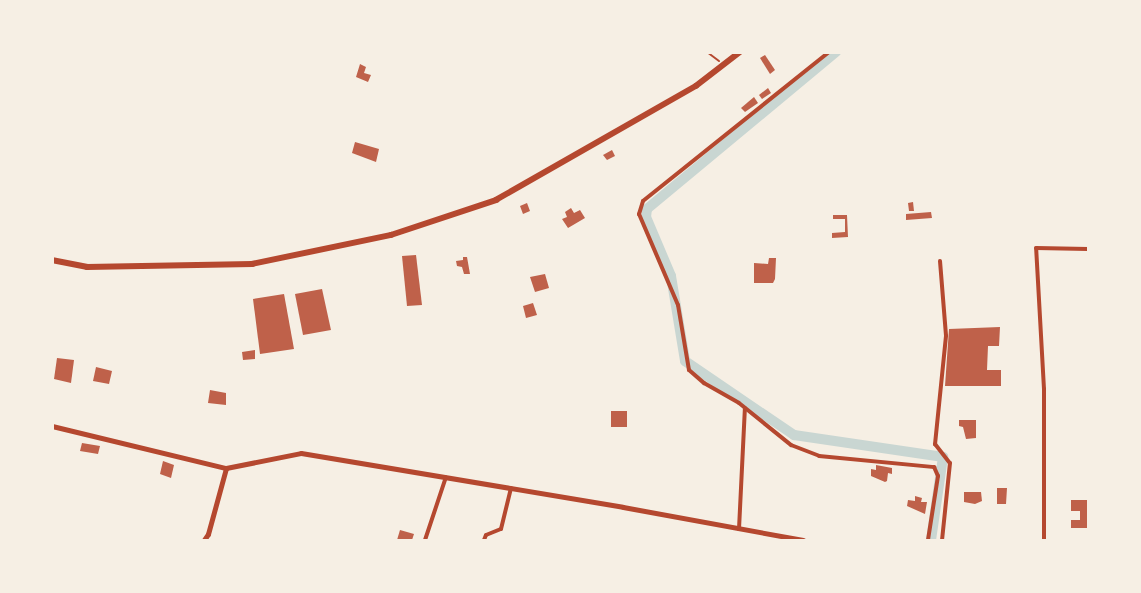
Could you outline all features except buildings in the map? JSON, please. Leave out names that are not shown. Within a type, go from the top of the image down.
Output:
[{"type":"main road","points":[[52,260],[87,267],[252,264],[391,235],[496,200],[696,86],[740,52]]},
{"type":"street","points":[[829,52],[643,201],[639,214],[678,305],[689,370],[704,383],[745,408],[791,445],[819,456],[934,467],[938,476],[928,540]]},
{"type":"street","points":[[1044,540],[1044,389],[1036,248],[1088,249]]},
{"type":"street","points":[[940,261],[946,336],[935,444],[950,463],[942,540]]},
{"type":"street","points":[[740,528],[745,408]]},
{"type":"street","points":[[52,426],[226,468],[301,453],[803,540]]},
{"type":"street","points":[[204,540],[208,534],[226,468]]},
{"type":"street","points":[[425,540],[446,477]]},
{"type":"street","points":[[484,540],[486,535],[500,529],[511,488]]},
{"type":"path","points":[[706,52],[722,64]]},
{"type":"waterway","points":[[836,52],[647,209],[646,217],[671,276],[685,361],[794,435],[943,457],[931,540]]}]
